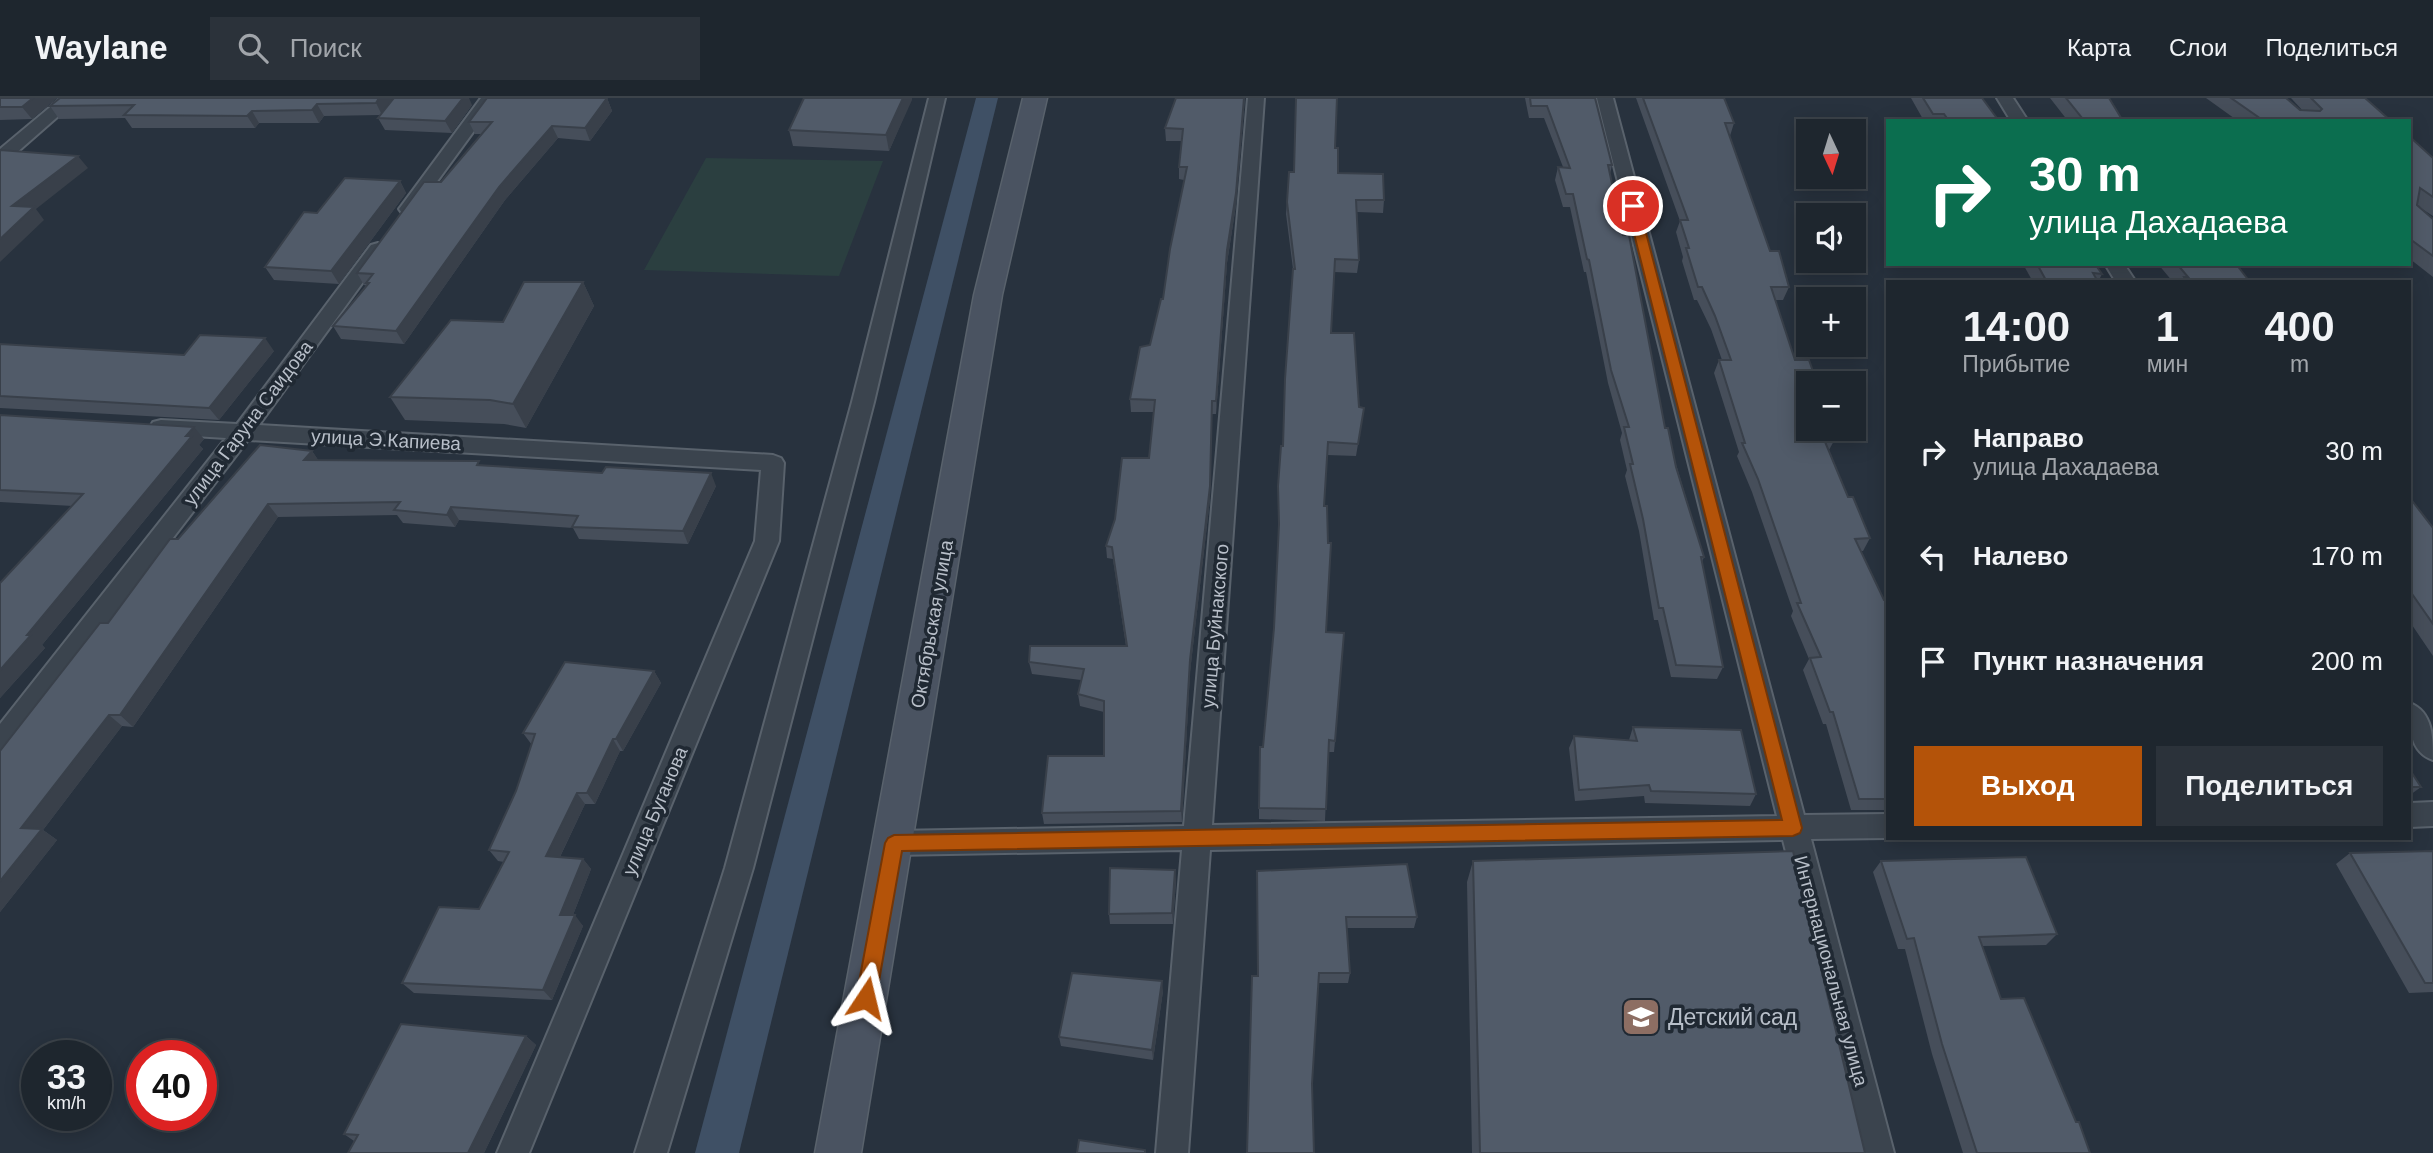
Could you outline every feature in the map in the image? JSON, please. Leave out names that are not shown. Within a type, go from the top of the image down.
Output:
[{"type":"street","points":[[0,158],[71,98]]},
{"type":"street","name":"улица Гаруна Саидова","points":[[0,744],[243,431],[490,98]]},
{"type":"street","points":[[651,1153],[739,868],[863,402],[937,98]]},
{"type":"street","name":"Октябрьская улица","points":[[838,1153],[988,295],[1035,98]]},
{"type":"street","name":"улица Буйнакского","points":[[1172,1153],[1256,98]]},
{"type":"street","name":"Интернациональная улица","points":[[1605,98],[1878,1153]]},
{"type":"street","points":[[2005,98],[2019,119]]},
{"type":"street","name":"улица Э.Капиева","points":[[135,425],[773,463]]},
{"type":"street","name":"улица Буганова","points":[[513,1153],[767,541],[773,463]]},
{"type":"street","points":[[2411,716],[2433,749]]},
{"type":"street","points":[[2411,815],[2433,814]]},
{"type":"street","points":[[894,843],[1886,826]]},
{"type":"green space","points":[[706,158],[883,161],[839,276],[644,270]]},
{"type":"building","points":[[0,98],[33,98],[22,107],[0,107]]},
{"type":"building","points":[[60,98],[379,98],[376,103],[317,104],[312,110],[252,111],[247,116],[124,115],[134,105],[50,106]]},
{"type":"building","points":[[394,98],[463,98],[445,121],[378,118]]},
{"type":"building","points":[[487,98],[607,98],[585,128],[552,126],[499,187],[396,331],[333,326],[369,283],[366,283],[373,274],[357,273],[424,182],[441,182],[492,122],[469,122]]},
{"type":"building","points":[[804,98],[903,98],[886,135],[789,130]]},
{"type":"building","points":[[1176,98],[1244,98],[1236,193],[1227,250],[1216,401],[1212,401],[1210,486],[1190,660],[1181,811],[1042,813],[1048,756],[1104,756],[1104,701],[1078,694],[1084,669],[1029,662],[1030,646],[1127,646],[1112,547],[1106,546],[1115,519],[1122,458],[1149,458],[1155,400],[1130,399],[1140,347],[1150,345],[1163,299],[1187,167],[1179,167],[1183,129],[1165,128]]},
{"type":"building","points":[[1296,98],[1337,98],[1335,148],[1338,148],[1338,173],[1383,174],[1384,200],[1356,200],[1359,260],[1335,259],[1331,333],[1354,333],[1359,407],[1364,408],[1358,444],[1328,442],[1324,506],[1327,506],[1328,543],[1331,543],[1326,632],[1344,633],[1335,741],[1329,740],[1326,809],[1259,808],[1260,747],[1263,747],[1274,628],[1278,486],[1295,269],[1287,202],[1289,172],[1294,172]]},
{"type":"building","points":[[1530,98],[1595,98],[1612,165],[1608,165],[1623,235],[1629,235],[1665,428],[1668,428],[1676,467],[1704,557],[1701,557],[1723,667],[1676,665],[1663,608],[1659,608],[1630,464],[1633,464],[1624,427],[1629,427],[1611,370],[1573,194],[1566,194],[1558,167],[1570,168],[1547,106],[1531,106]]},
{"type":"building","points":[[1643,98],[1724,98],[1734,123],[1725,123],[1770,251],[1779,251],[1789,287],[1771,287],[1795,360],[1809,360],[1813,371],[1796,371],[1796,441],[1825,441],[1848,497],[1853,497],[1870,538],[1855,539],[1886,600],[1886,799],[1859,799],[1833,712],[1830,712],[1810,658],[1821,657],[1797,603],[1801,603],[1758,479],[1742,443],[1745,443],[1719,360],[1731,360],[1702,287],[1698,287],[1680,220],[1688,220]]},
{"type":"building","points":[[1923,98],[1982,98],[1998,119],[1948,119],[1944,114],[1933,114]]},
{"type":"building","points":[[2066,98],[2109,98],[2122,119],[2071,119],[2082,118]]},
{"type":"building","points":[[2231,98],[2286,98],[2300,110],[2320,111],[2322,109],[2311,98],[2365,98],[2389,119],[2261,119]]},
{"type":"building","points":[[2411,138],[2433,158],[2433,197],[2420,188],[2417,205],[2433,219],[2433,256],[2411,240]]},
{"type":"building","points":[[0,150],[78,156],[12,206],[34,207],[0,239]]},
{"type":"building","points":[[345,178],[400,181],[331,271],[265,267],[304,212],[317,213]]},
{"type":"building","points":[[2038,266],[2096,266],[2102,274],[2093,273],[2097,280],[2046,280]]},
{"type":"building","points":[[2179,266],[2238,266],[2248,280],[2186,280],[2184,277],[2188,277]]},
{"type":"building","points":[[524,282],[583,282],[513,404],[490,400],[390,397],[451,320],[503,322]]},
{"type":"building","points":[[200,335],[265,338],[209,408],[0,396],[0,344],[184,355]]},
{"type":"building","points":[[0,415],[194,427],[186,436],[192,436],[0,670],[0,583],[83,494],[0,490]]},
{"type":"building","points":[[260,445],[312,451],[304,460],[479,461],[477,465],[602,473],[606,467],[711,473],[683,531],[572,527],[578,516],[451,507],[447,515],[394,510],[400,502],[268,504],[120,715],[109,715],[21,828],[42,829],[0,881],[0,751],[100,623],[108,623],[170,539],[178,539]]},
{"type":"building","points":[[2411,499],[2433,528],[2433,624],[2411,592]]},
{"type":"building","points":[[565,662],[654,671],[616,739],[613,739],[587,793],[577,793],[546,856],[583,859],[560,915],[575,915],[543,990],[402,983],[439,907],[479,909],[509,852],[489,850],[516,791],[535,734],[523,733]]},
{"type":"building","points":[[1633,727],[1741,730],[1756,794],[1651,791],[1649,785],[1579,790],[1574,736],[1637,741]]},
{"type":"building","points":[[2411,772],[2421,787],[2411,787]]},
{"type":"building","name":"Детский сад","points":[[1793,851],[1865,1153],[1480,1153],[1473,861]]},
{"type":"building","points":[[2433,851],[2433,983],[2425,983],[2350,853]]},
{"type":"building","points":[[2026,857],[2057,934],[1979,937],[2001,999],[2024,998],[2090,1153],[1977,1153],[1942,1044],[1914,938],[1907,939],[1881,861]]},
{"type":"building","points":[[1407,864],[1417,917],[1346,917],[1350,973],[1319,973],[1312,1084],[1314,1153],[1247,1153],[1252,976],[1258,976],[1257,871]]},
{"type":"building","points":[[1110,868],[1175,870],[1172,913],[1109,914]]},
{"type":"building","points":[[1072,973],[1162,981],[1152,1050],[1059,1037]]},
{"type":"building","points":[[401,1024],[526,1036],[468,1153],[348,1153],[358,1135],[344,1134]]},
{"type":"building","points":[[1079,1140],[1145,1150],[1145,1153],[1077,1153]]},
{"type":"waterway","points":[[717,1153],[987,98]]},
{"type":"place","name":"Детский сад","points":[[1641,1017]]},
{"type":"route","points":[[866,998],[894,843],[1793,828],[1633,206]]}]
